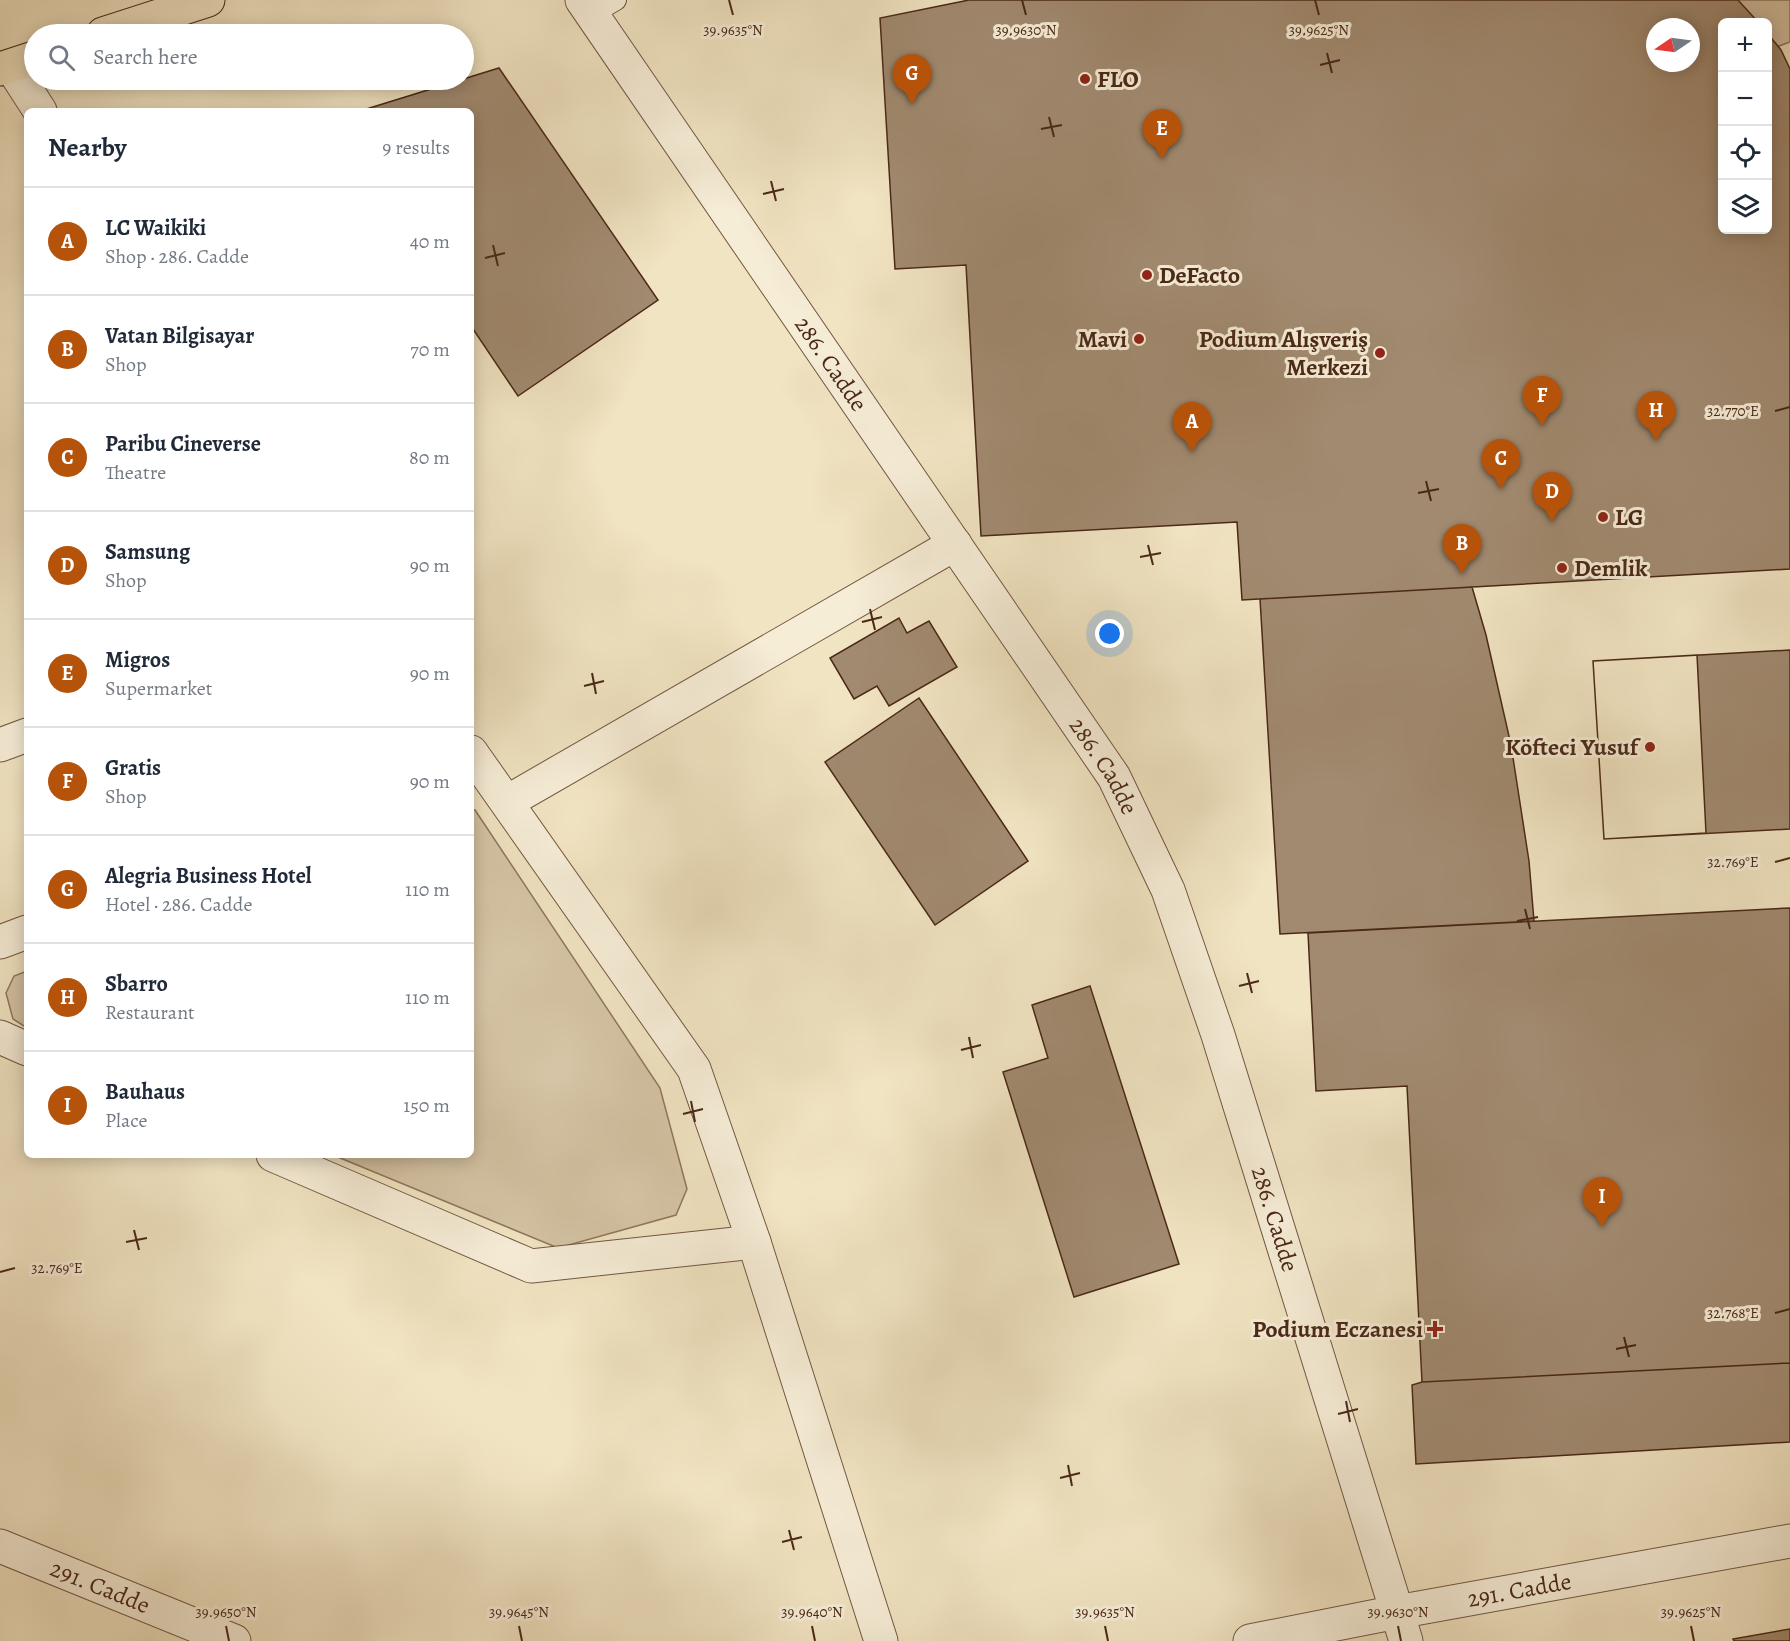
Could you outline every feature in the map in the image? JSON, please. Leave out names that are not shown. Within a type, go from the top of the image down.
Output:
[{"type":"main road","points":[[135,24],[208,0]]},
{"type":"street","name":"286. Cadde","points":[[597,5],[955,544],[1114,777],[1168,890],[1222,1046],[1402,1626]]},
{"type":"street","points":[[15,64],[24,81]]},
{"type":"street","points":[[29,90],[38,108]]},
{"type":"street","points":[[507,802],[955,544]]},
{"type":"street","points":[[0,745],[24,736]]},
{"type":"street","points":[[474,761],[507,802],[694,1069],[754,1242],[881,1641]]},
{"type":"street","points":[[0,942],[24,933]]},
{"type":"street","points":[[0,1037],[24,1048]]},
{"type":"street","points":[[280,1158],[531,1266],[754,1242]]},
{"type":"street","name":"291. Cadde","points":[[1250,1641],[1402,1626],[1790,1541]]},
{"type":"street","name":"291. Cadde","points":[[0,1546],[234,1641]]},
{"type":"shaded area","points":[[1730,0],[1790,0],[1790,42],[1772,49],[1772,18],[1735,18],[1725,5]]},
{"type":"shaded area","points":[[474,810],[660,1088],[687,1189],[676,1215],[558,1248],[340,1158],[474,1158]]},
{"type":"shaded area","points":[[24,972],[24,1026],[13,1019],[6,993],[14,976]]},
{"type":"building","name":"Podium Alışveriş Merkezi","points":[[969,0],[1738,0],[1754,18],[1718,18],[1718,234],[1772,234],[1772,39],[1781,50],[1790,69],[1790,569],[1242,600],[1237,522],[981,536],[966,265],[895,269],[880,18]]},
{"type":"building","points":[[499,68],[658,300],[518,396],[474,330],[474,108],[370,108],[428,90],[474,90],[474,76]]},
{"type":"building","points":[[1472,587],[1486,635],[1511,745],[1529,861],[1534,921],[1280,934],[1260,599]]},
{"type":"building","points":[[899,618],[907,633],[929,621],[957,667],[889,706],[877,686],[854,699],[830,658]]},
{"type":"building","points":[[1790,650],[1790,829],[1604,839],[1593,661]]},
{"type":"building","name":"Köfteci Yusuf","points":[[1697,655],[1706,833],[1604,839],[1593,661]]},
{"type":"building","points":[[919,698],[1028,861],[935,925],[825,762]]},
{"type":"building","points":[[1790,908],[1790,1363],[1422,1382],[1407,1086],[1316,1091],[1308,933]]},
{"type":"building","points":[[1090,986],[1179,1264],[1074,1297],[1003,1072],[1048,1058],[1032,1005]]},
{"type":"building","points":[[1790,1363],[1790,1442],[1416,1464],[1412,1385],[1422,1382]]},
{"type":"building","points":[[1790,1629],[1790,1641],[1734,1641],[1733,1639]]},
{"type":"place","name":"FLO","points":[[1085,79]]},
{"type":"place","name":"Alegria Business Hotel","points":[[912,104]]},
{"type":"place","name":"Migros","points":[[1162,159]]},
{"type":"place","name":"DeFacto","points":[[1147,275]]},
{"type":"place","name":"Mavi","points":[[1139,339]]},
{"type":"place","name":"Podium Alışveriş Merkezi","points":[[1380,353]]},
{"type":"place","name":"Gratis","points":[[1542,426]]},
{"type":"place","name":"Sbarro","points":[[1656,441]]},
{"type":"place","name":"LC Waikiki","points":[[1192,452]]},
{"type":"place","name":"Paribu Cineverse","points":[[1501,489]]},
{"type":"place","name":"LG","points":[[1603,517]]},
{"type":"place","name":"Samsung","points":[[1552,522]]},
{"type":"place","name":"Demlik","points":[[1562,568]]},
{"type":"place","name":"Vatan Bilgisayar","points":[[1462,574]]},
{"type":"place","name":"Köfteci Yusuf","points":[[1650,747]]},
{"type":"place","name":"Bauhaus","points":[[1602,1227]]},
{"type":"place","name":"Podium Eczanesi","points":[[1435,1329]]}]
